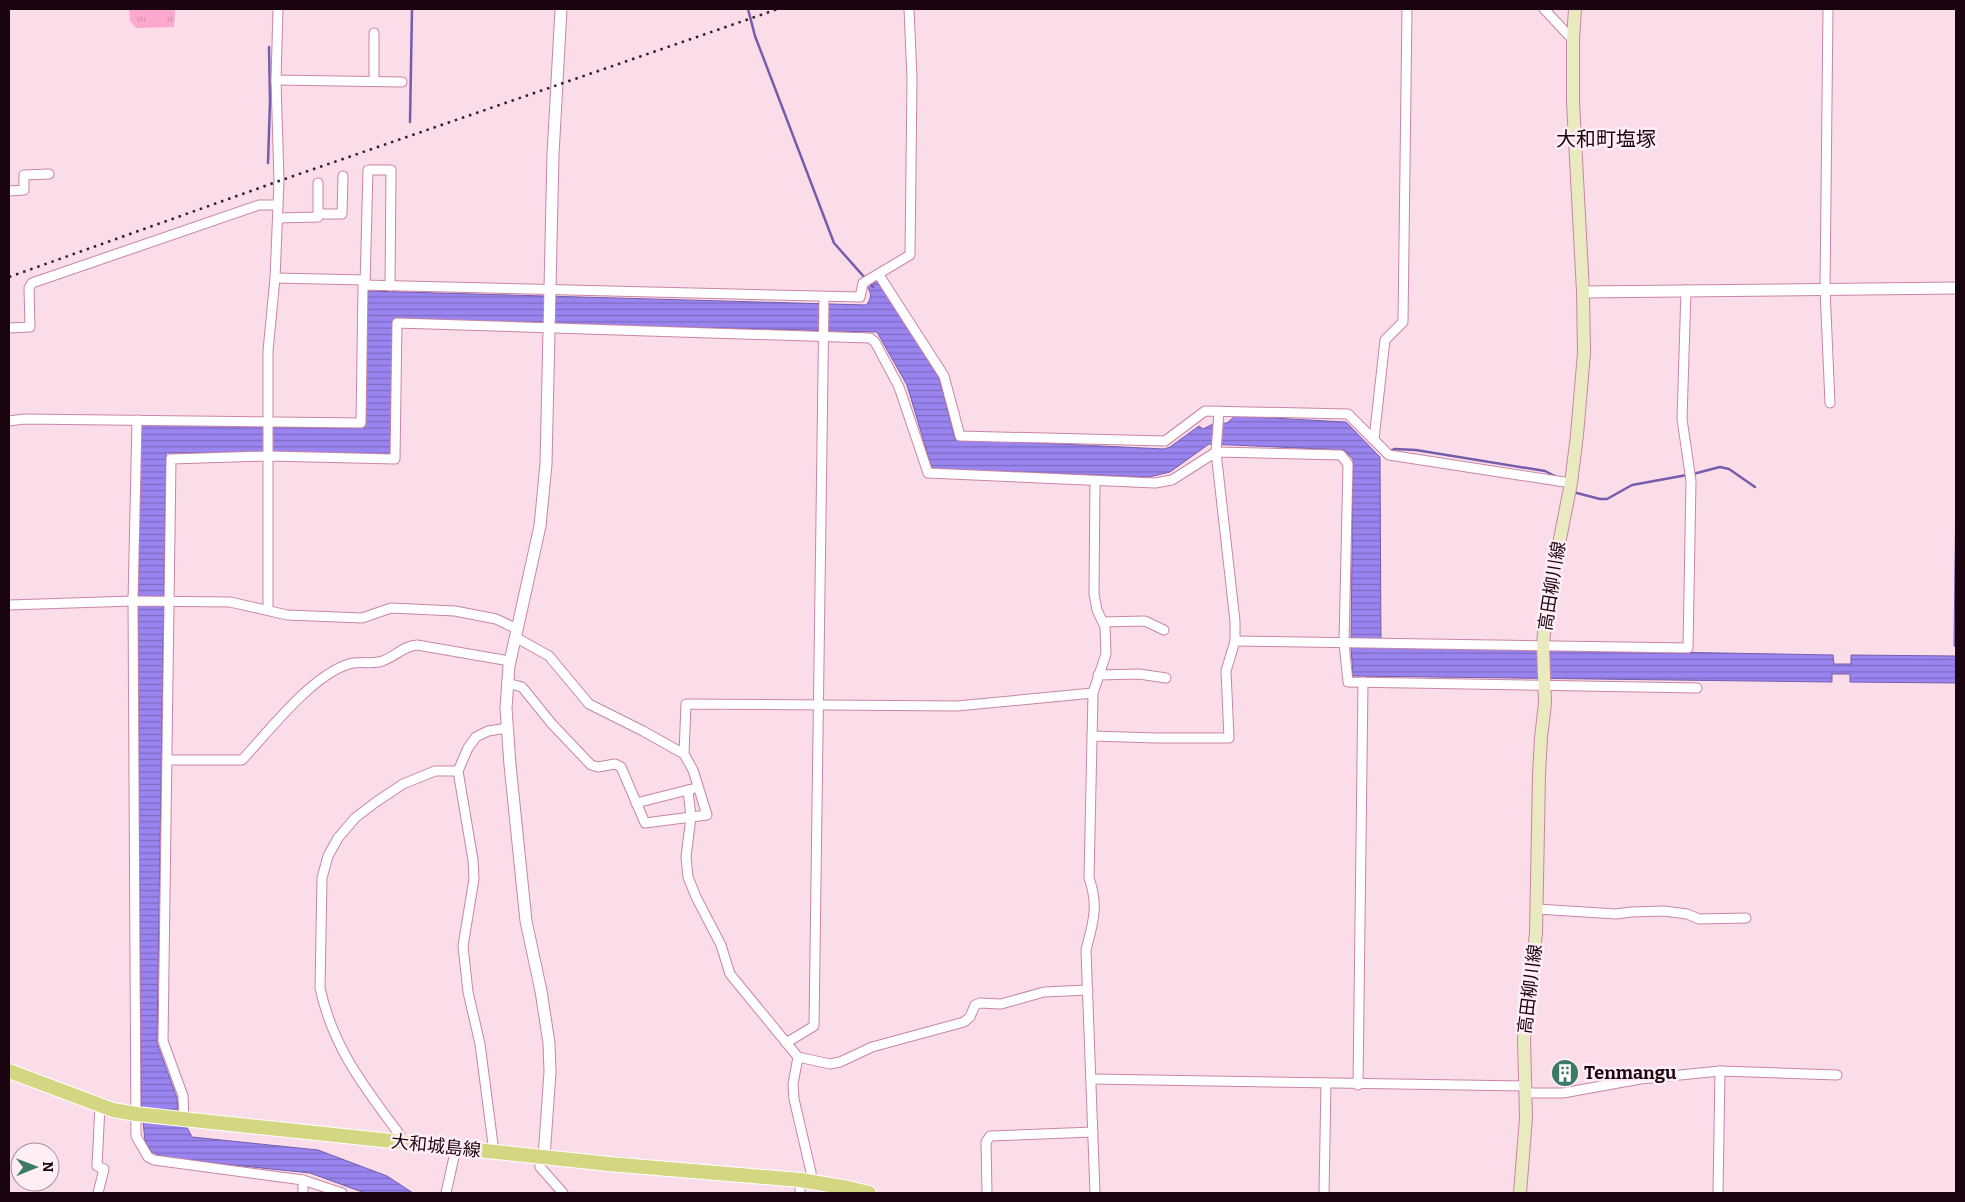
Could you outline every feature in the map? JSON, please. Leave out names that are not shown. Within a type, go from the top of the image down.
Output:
[{"type":"main road","name":"高田柳川線","points":[[1520,1193],[1526,1118],[1524,1038],[1536,934],[1539,776],[1541,738],[1546,703],[1543,648],[1546,610],[1571,483],[1584,353],[1583,292],[1573,102],[1575,9]]},
{"type":"main road","name":"大和城島線","points":[[9,1071],[100,1105],[136,1114],[804,1185],[848,1188],[869,1193]]},
{"type":"street","points":[[268,610],[268,351],[275,278],[278,218],[276,80],[278,9]]},
{"type":"street","points":[[561,9],[555,96],[546,464],[540,526],[510,661],[508,728],[526,921],[541,991],[549,1042],[550,1072],[540,1167],[563,1193]]},
{"type":"street","points":[[275,278],[390,286],[824,298],[860,297],[863,283],[910,255],[912,79],[909,9]]},
{"type":"street","points":[[1374,439],[1385,340],[1402,322],[1407,9]]},
{"type":"street","points":[[1544,9],[1573,40]]},
{"type":"street","points":[[1828,9],[1825,289],[1830,403]]},
{"type":"street","points":[[374,33],[374,82]]},
{"type":"street","points":[[276,80],[402,82]]},
{"type":"street","points":[[9,421],[24,419],[361,423],[363,285],[365,283],[368,170],[390,170],[390,286]]},
{"type":"street","points":[[9,192],[24,190],[24,175],[49,174]]},
{"type":"street","points":[[318,214],[342,214],[342,176]]},
{"type":"street","points":[[278,218],[318,217],[318,183]]},
{"type":"street","points":[[9,328],[30,327],[29,288],[32,283],[259,206],[278,205]]},
{"type":"street","points":[[879,275],[944,376],[960,436],[1166,441],[1205,411],[1348,414],[1389,455],[1571,483]]},
{"type":"street","points":[[1583,292],[1956,288]]},
{"type":"street","points":[[1235,641],[1543,648],[1688,648],[1691,481],[1682,419],[1686,290]]},
{"type":"street","points":[[786,1043],[814,1026],[824,298]]},
{"type":"street","points":[[184,1120],[183,1096],[163,1041],[171,459],[268,456],[395,459],[397,323],[870,338],[875,342],[899,387],[928,474],[1155,483],[1172,480],[1216,452],[1341,455],[1348,464],[1344,643],[1348,682],[1545,683],[1697,688]]},
{"type":"street","points":[[1092,736],[1229,738],[1226,671],[1235,641],[1235,621],[1216,452],[1219,411]]},
{"type":"street","points":[[137,420],[133,601],[136,1136],[148,1157],[154,1160],[303,1180],[342,1193]]},
{"type":"street","points":[[1095,481],[1094,594],[1097,610],[1105,627],[1106,654],[1093,693],[1089,878],[1094,892],[1096,912],[1086,950],[1095,1193]]},
{"type":"street","points":[[9,605],[170,600],[230,602],[287,615],[362,618],[391,608],[454,611],[496,619],[549,656],[589,704],[684,754],[693,770],[708,815],[645,823],[621,767],[615,764],[598,768],[591,765],[552,724],[522,687],[508,683]]},
{"type":"street","points":[[1103,622],[1145,621],[1164,630]]},
{"type":"street","points":[[168,760],[242,760],[320,678],[347,664],[355,662],[381,662],[407,646],[417,645],[510,661]]},
{"type":"street","points":[[1098,675],[1139,674],[1166,678]]},
{"type":"street","points":[[1358,1084],[1363,682]]},
{"type":"street","points":[[684,754],[686,704],[957,706],[1093,693]]},
{"type":"street","points":[[494,1152],[480,1044],[468,992],[463,946],[474,879],[473,860],[458,770],[468,748],[476,737],[488,731],[508,728]]},
{"type":"street","points":[[406,1142],[357,1077],[338,1045],[323,1000],[320,988],[322,878],[328,856],[338,838],[355,818],[390,792],[423,775],[434,771],[458,770]]},
{"type":"street","points":[[636,803],[699,787]]},
{"type":"street","points":[[688,790],[691,817],[686,857],[688,877],[696,897],[721,945],[730,974],[798,1058],[830,1064],[840,1062],[872,1047],[964,1022],[970,1017],[975,1005],[980,1003],[1001,1004],[1044,992],[1088,990]]},
{"type":"street","points":[[1537,909],[1616,914],[1664,911],[1687,914],[1699,919],[1746,918]]},
{"type":"street","points":[[798,1058],[793,1084],[794,1099],[811,1172],[804,1185]]},
{"type":"street","points":[[1091,1080],[1326,1083],[1525,1089],[1562,1093],[1640,1080],[1720,1071],[1837,1075]]},
{"type":"street","points":[[1718,1193],[1720,1071]]},
{"type":"street","points":[[1324,1193],[1326,1083]]},
{"type":"street","points":[[98,1193],[104,1169],[97,1166],[100,1105]]},
{"type":"street","points":[[987,1193],[986,1142],[990,1136],[1093,1132]]},
{"type":"street","points":[[446,1193],[456,1148]]},
{"type":"street","points":[[303,1180],[303,1193]]},
{"type":"green space","points":[[129,9],[175,9],[174,27],[136,28],[130,21]]},
{"type":"shaded area","points":[[878,280],[939,378],[955,439],[1164,449],[1170,447],[1199,426],[1203,429],[1213,424],[1227,423],[1235,416],[1346,422],[1380,457],[1381,647],[1833,655],[1834,664],[1851,664],[1851,655],[1956,656],[1956,683],[1850,682],[1850,674],[1832,674],[1832,682],[1353,676],[1351,647],[1353,459],[1344,450],[1209,444],[1170,472],[1149,477],[932,469],[907,385],[877,332],[393,320],[391,454],[166,453],[157,1043],[177,1098],[178,1110],[192,1137],[318,1150],[387,1176],[413,1193],[365,1193],[310,1173],[166,1158],[152,1152],[145,1141],[141,1101],[138,607],[141,424],[363,427],[366,291],[866,305],[870,297],[868,288]]},
{"type":"shaded area","points":[[1956,483],[1956,647],[1954,646]]},
{"type":"waterway","points":[[410,122],[412,9]]},
{"type":"waterway","points":[[748,9],[755,36],[834,243],[873,287]]},
{"type":"waterway","points":[[268,163],[269,47]]},
{"type":"waterway","points":[[1388,452],[1395,449],[1416,450],[1545,471],[1559,478]]},
{"type":"waterway","points":[[1693,474],[1720,467],[1729,469],[1755,487]]},
{"type":"waterway","points":[[1573,492],[1607,499],[1632,485],[1687,475]]},
{"type":"railway","points":[[9,277],[279,181],[778,9]]},
{"type":"place","name":"Tenmangu","points":[[1565,1073]]},
{"type":"district","name":"大和町塩塚","points":[[1606,139]]}]
